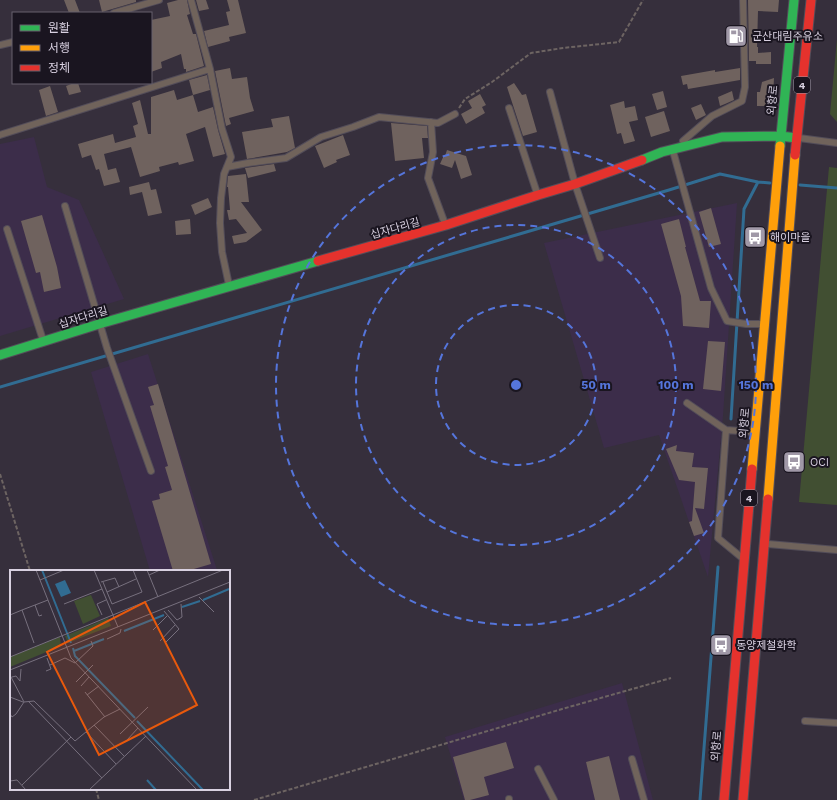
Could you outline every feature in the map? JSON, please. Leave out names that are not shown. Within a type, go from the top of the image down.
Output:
[{"type":"main road","name":"외항로","points":[[724,800],[780,136],[794,0]]},
{"type":"main road","name":"4","points":[[743,800],[795,170],[796,138],[811,0]]},
{"type":"main road","name":"십자다리길","points":[[0,355],[99,324],[446,225],[576,184],[662,152],[722,137],[780,136],[796,138]]},
{"type":"lane","points":[[117,12],[159,0]]},
{"type":"lane","points":[[191,0],[210,69],[222,129],[232,157],[224,174],[220,223],[222,252],[229,288]]},
{"type":"lane","points":[[743,0],[745,87],[742,101],[712,116],[673,150],[711,288],[727,321],[746,324],[764,324]]},
{"type":"lane","points":[[0,45],[12,42]]},
{"type":"lane","points":[[0,135],[210,69]]},
{"type":"lane","points":[[550,92],[576,184],[600,258]]},
{"type":"lane","points":[[509,108],[538,195]]},
{"type":"lane","points":[[227,167],[286,158],[322,137],[379,117],[438,123],[455,114]]},
{"type":"lane","points":[[430,122],[434,152],[428,178],[446,225]]},
{"type":"lane","points":[[796,138],[837,143]]},
{"type":"lane","points":[[65,206],[106,348],[151,471]]},
{"type":"lane","points":[[7,229],[43,342]]},
{"type":"lane","points":[[687,403],[726,430],[755,432]]},
{"type":"lane","points":[[726,430],[718,538],[744,559]]},
{"type":"lane","points":[[765,544],[837,550]]},
{"type":"lane","points":[[805,721],[837,723]]},
{"type":"lane","points":[[632,759],[644,800]]},
{"type":"lane","points":[[538,769],[554,800]]},
{"type":"path","points":[[455,114],[465,99],[492,82],[531,53],[619,42],[644,0]]},
{"type":"path","points":[[0,474],[30,570]]},
{"type":"path","points":[[254,800],[672,678]]},
{"type":"path","points":[[96,790],[99,800]]},
{"type":"shaded area","points":[[34,137],[47,187],[79,200],[124,299],[0,336],[0,144]]},
{"type":"shaded area","points":[[737,203],[723,416],[708,577],[659,435],[604,448],[544,243]]},
{"type":"shaded area","points":[[148,354],[217,570],[150,570],[91,372]]},
{"type":"shaded area","points":[[622,683],[653,800],[464,800],[445,737]]},
{"type":"green space","points":[[837,39],[837,122],[830,114]]},
{"type":"green space","points":[[829,167],[837,168],[837,505],[799,502]]},
{"type":"building","points":[[64,0],[75,0],[80,12],[69,12]]},
{"type":"building","points":[[99,0],[136,0],[136,2],[102,12]]},
{"type":"building","points":[[178,0],[187,0],[190,14],[187,15],[193,34],[196,34],[204,66],[186,72],[181,54],[161,62],[162,68],[152,72],[152,20],[170,16],[167,3]]},
{"type":"building","points":[[196,0],[206,0],[209,9],[199,11]]},
{"type":"building","points":[[227,0],[238,0],[246,33],[229,37],[230,41],[208,47],[204,31],[229,25],[226,12],[230,11]]},
{"type":"building","points":[[748,0],[779,0],[778,12],[758,11],[758,53],[771,52],[771,64],[756,64],[756,61],[749,61]]},
{"type":"building","points":[[230,68],[232,79],[247,77],[250,98],[254,111],[229,118],[231,124],[226,126],[215,71]]},
{"type":"building","points":[[740,68],[740,80],[688,89],[687,84],[683,85],[681,76],[715,70],[715,72]]},
{"type":"building","points":[[207,75],[210,90],[193,95],[189,80]]},
{"type":"building","points":[[774,78],[773,97],[771,103],[766,106],[757,106],[757,92],[760,92],[762,82]]},
{"type":"building","points":[[514,83],[522,95],[526,94],[537,132],[523,136],[507,87]]},
{"type":"building","points":[[78,84],[81,92],[69,95],[66,86]]},
{"type":"building","points":[[50,86],[58,112],[46,116],[39,90]]},
{"type":"building","points":[[174,90],[177,100],[193,95],[198,112],[213,107],[225,154],[213,157],[205,127],[186,134],[194,161],[179,165],[178,162],[159,167],[160,171],[140,177],[131,147],[104,154],[108,170],[116,168],[120,182],[104,186],[99,169],[96,170],[91,155],[82,158],[78,144],[113,134],[115,143],[136,137],[133,126],[138,124],[132,103],[140,100],[148,134],[151,134],[151,97]]},
{"type":"building","points":[[663,91],[667,107],[657,110],[652,94]]},
{"type":"building","points":[[732,91],[734,100],[720,106],[718,97]]},
{"type":"building","points":[[480,94],[486,105],[482,107],[485,113],[466,124],[461,114],[472,108],[468,101]]},
{"type":"building","points":[[624,101],[625,108],[635,106],[638,120],[629,122],[635,141],[624,144],[621,133],[617,134],[610,105]]},
{"type":"building","points":[[701,104],[706,115],[696,120],[691,108]]},
{"type":"building","points":[[664,111],[670,131],[651,137],[645,117]]},
{"type":"building","points":[[289,116],[295,148],[287,152],[247,159],[242,132],[273,127],[271,119]]},
{"type":"building","points":[[391,123],[427,126],[428,138],[422,138],[424,158],[395,161]]},
{"type":"building","points":[[343,135],[350,155],[336,160],[337,162],[324,168],[315,146]]},
{"type":"building","points":[[447,150],[466,156],[472,175],[461,179],[455,160],[452,168],[440,164]]},
{"type":"building","points":[[274,164],[276,171],[248,178],[245,168]]},
{"type":"building","points":[[246,174],[249,202],[241,202],[262,230],[246,242],[234,244],[232,236],[247,233],[236,219],[229,220],[227,210],[230,210],[227,187],[228,176]]},
{"type":"building","points":[[149,182],[151,190],[156,189],[162,213],[148,216],[142,192],[130,195],[129,187]]},
{"type":"building","points":[[208,198],[212,207],[195,215],[191,205]]},
{"type":"building","points":[[711,208],[721,244],[709,247],[699,212]]},
{"type":"building","points":[[42,215],[57,267],[61,288],[44,292],[40,272],[36,273],[21,221]]},
{"type":"building","points":[[190,219],[191,234],[176,235],[175,221]]},
{"type":"building","points":[[679,219],[700,301],[711,301],[709,328],[683,326],[681,296],[661,224]]},
{"type":"building","points":[[708,341],[725,342],[721,391],[703,389]]},
{"type":"building","points":[[158,384],[211,564],[190,570],[173,570],[152,501],[160,499],[159,494],[172,490],[165,467],[168,466],[150,406],[154,405],[148,387]]},
{"type":"building","points":[[677,445],[676,451],[694,453],[692,467],[708,468],[704,509],[695,508],[704,533],[694,536],[689,522],[692,521],[695,482],[679,480],[666,449]]},
{"type":"building","points":[[506,742],[514,768],[484,777],[489,795],[465,800],[453,757]]},
{"type":"building","points":[[609,756],[620,800],[595,800],[586,762]]},
{"type":"waterway","points":[[0,387],[720,174],[770,183]]},
{"type":"waterway","points":[[731,419],[744,209],[758,182]]},
{"type":"waterway","points":[[800,185],[837,188]]},
{"type":"waterway","points":[[700,800],[718,567]]},
{"type":"traffic: fast","points":[[780,146],[794,0]]},
{"type":"traffic: fast","points":[[642,160],[662,152],[722,137],[781,136],[796,138]]},
{"type":"traffic: fast","points":[[0,355],[99,324],[318,261]]},
{"type":"traffic: slow","points":[[752,469],[780,146]]},
{"type":"traffic: slow","points":[[768,499],[795,155]]},
{"type":"traffic: jam","points":[[795,155],[811,0]]},
{"type":"traffic: jam","points":[[318,261],[446,225],[575,184],[642,160]]},
{"type":"traffic: jam","points":[[724,800],[752,469]]},
{"type":"traffic: jam","points":[[743,800],[768,499]]},
{"type":"place","name":"군산대림주유소","points":[[736,36]]},
{"type":"place","name":"해이마을","points":[[755,237]]},
{"type":"place","name":"OCI","points":[[794,462]]},
{"type":"place","name":"동양제철화학","points":[[721,645]]}]
